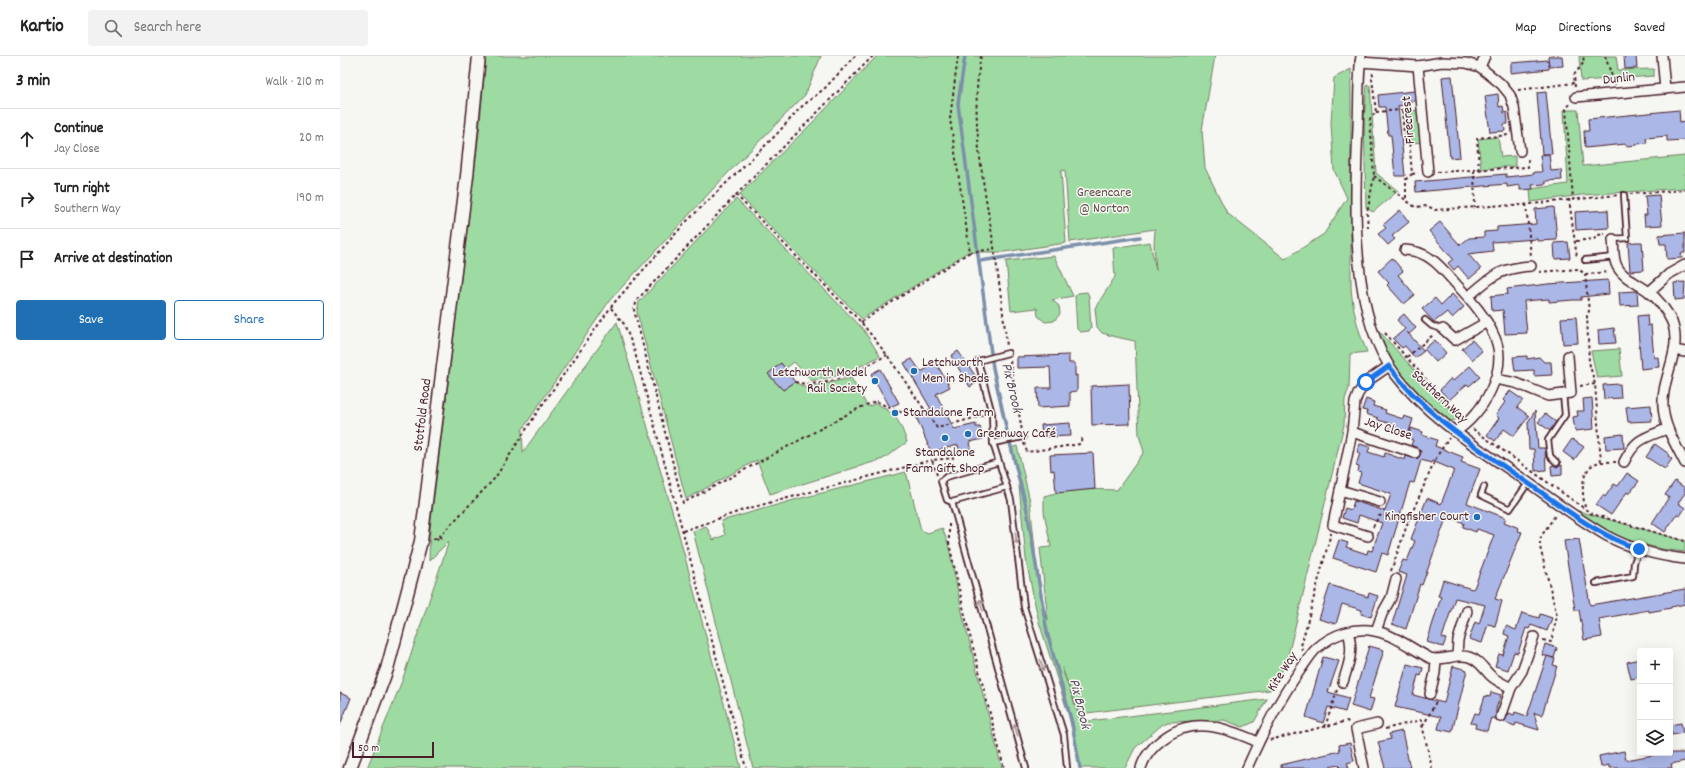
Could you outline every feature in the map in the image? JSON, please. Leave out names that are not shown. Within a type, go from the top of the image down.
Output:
[{"type":"street","name":"Stotfold Road","points":[[350,768],[387,669],[422,541],[467,176],[479,56]]},
{"type":"street","points":[[1480,67],[1485,56]]},
{"type":"street","points":[[1662,56],[1665,89]]},
{"type":"street","points":[[1361,59],[1418,66],[1442,59],[1480,67],[1502,84],[1510,95],[1514,107],[1520,151]]},
{"type":"street","name":"Southern Way","points":[[1361,59],[1356,181],[1359,274],[1374,335],[1380,351],[1389,366],[1420,402],[1455,432],[1608,537],[1639,549],[1660,555],[1685,559]]},
{"type":"street","name":"Firecrest","points":[[1418,66],[1428,172]]},
{"type":"street","name":"Dunlin","points":[[1576,97],[1685,87]]},
{"type":"street","points":[[1613,239],[1615,257],[1620,271],[1649,292],[1658,301],[1672,323],[1675,339],[1674,350],[1663,396],[1664,413],[1668,429],[1685,463]]},
{"type":"street","points":[[1405,250],[1418,252],[1431,258],[1468,297],[1487,322],[1496,339],[1498,347],[1498,366],[1489,394],[1480,409],[1467,425],[1455,432]]},
{"type":"street","points":[[1649,292],[1669,274],[1685,265]]},
{"type":"street","points":[[1468,297],[1502,271],[1517,267],[1531,266]]},
{"type":"street","points":[[1442,329],[1454,340],[1487,322]]},
{"type":"street","points":[[1674,350],[1685,352]]},
{"type":"street","points":[[1495,379],[1516,383],[1548,396],[1567,394],[1568,356]]},
{"type":"street","name":"Jay Close","points":[[1333,525],[1352,432],[1355,402],[1358,394],[1366,382],[1389,366]]},
{"type":"street","points":[[1624,462],[1630,450],[1639,440],[1668,429]]},
{"type":"street","name":"Jay Close","points":[[1352,432],[1416,453]]},
{"type":"street","points":[[1340,490],[1380,502]]},
{"type":"street","points":[[1333,525],[1368,536]]},
{"type":"street","points":[[1376,631],[1382,614],[1391,598],[1396,579]]},
{"type":"street","points":[[1457,656],[1458,640],[1467,611]]},
{"type":"street","name":"Kite Way","points":[[1247,768],[1258,742],[1285,693],[1304,664],[1311,654],[1334,636],[1348,632],[1365,630],[1376,631],[1392,637],[1423,655],[1436,660]]},
{"type":"street","points":[[1344,682],[1352,654],[1348,632]]},
{"type":"street","points":[[1501,717],[1511,688],[1522,671],[1534,637]]},
{"type":"street","points":[[1430,694],[1435,673],[1436,660],[1457,656],[1472,658],[1481,664],[1496,680],[1511,688]]},
{"type":"street","points":[[1364,768],[1356,729],[1377,724]]},
{"type":"street","points":[[1141,768],[1150,752],[1158,743],[1178,729],[1188,726],[1218,728],[1258,742]]},
{"type":"lane","points":[[1613,239],[1627,238],[1624,195]]},
{"type":"lane","points":[[1585,260],[1615,257]]},
{"type":"lane","points":[[1425,320],[1432,326],[1442,329]]},
{"type":"lane","points":[[1008,353],[978,361],[992,414],[993,443],[1011,500],[1024,607],[1064,735],[1067,768]]},
{"type":"lane","points":[[1557,463],[1550,456],[1548,440],[1565,415],[1567,394]]},
{"type":"lane","points":[[993,443],[1023,437]]},
{"type":"lane","points":[[999,462],[946,477],[942,480],[947,500],[952,502],[1007,486]]},
{"type":"lane","points":[[1484,486],[1481,495],[1510,509],[1528,482]]},
{"type":"lane","points":[[952,502],[1026,768]]},
{"type":"lane","points":[[1596,583],[1633,576],[1634,563],[1639,549]]},
{"type":"path","points":[[422,541],[436,538],[441,535],[495,478],[538,410],[613,304],[686,222],[776,135],[800,108],[825,88],[855,56]]},
{"type":"path","points":[[874,56],[736,195],[637,300],[634,310],[683,503],[859,408],[876,401],[896,411],[900,410],[906,413],[925,409]]},
{"type":"path","points":[[958,56],[950,119],[970,252]]},
{"type":"path","points":[[981,56],[976,117],[983,179],[1008,353],[1027,452],[1080,444],[1083,436]]},
{"type":"path","points":[[1374,176],[1415,207],[1428,206],[1435,210],[1526,204],[1573,199],[1566,109],[1576,97],[1574,75],[1584,62],[1583,56]]},
{"type":"path","points":[[1604,56],[1618,94]]},
{"type":"path","points":[[1510,95],[1517,90],[1574,83]]},
{"type":"path","points":[[1376,112],[1422,108]]},
{"type":"path","points":[[1402,110],[1404,133],[1408,138],[1412,174]]},
{"type":"path","points":[[1479,170],[1477,138],[1518,134]]},
{"type":"path","points":[[1406,199],[1406,179],[1412,174],[1528,167],[1528,156],[1520,151]]},
{"type":"path","points":[[1474,170],[1476,207]]},
{"type":"path","points":[[736,195],[861,322],[887,355],[937,428],[992,414]]},
{"type":"path","points":[[1568,199],[1578,260]]},
{"type":"path","points":[[1526,204],[1531,266],[1536,272],[1578,269],[1585,274],[1620,271]]},
{"type":"path","points":[[1576,241],[1594,239],[1598,235],[1627,232]]},
{"type":"path","points":[[861,322],[970,252],[994,249]]},
{"type":"path","points":[[1585,274],[1590,311],[1587,316],[1590,362],[1595,384],[1601,462]]},
{"type":"path","points":[[611,308],[624,324],[634,350],[746,768]]},
{"type":"path","points":[[1407,357],[1442,329]]},
{"type":"path","points":[[795,382],[808,385],[845,378],[887,355]]},
{"type":"path","points":[[1567,394],[1577,393],[1579,386],[1595,384]]},
{"type":"path","points":[[1396,579],[1390,574],[1408,522],[1437,456],[1447,440],[1455,432]]},
{"type":"path","points":[[683,531],[746,509],[932,460],[953,458],[950,448]]},
{"type":"path","points":[[932,460],[938,479]]},
{"type":"path","points":[[1585,509],[1583,489],[1587,470],[1595,464],[1601,462],[1624,462]]},
{"type":"path","points":[[1534,637],[1551,642],[1557,616],[1541,553],[1540,539],[1562,506]]},
{"type":"path","points":[[1368,536],[1379,516],[1385,515],[1408,522]]},
{"type":"path","points":[[949,521],[949,543],[964,612],[1004,768]]},
{"type":"path","points":[[1304,664],[1302,646],[1333,525]]},
{"type":"path","points":[[1326,727],[1336,692],[1344,682]]},
{"type":"path","points":[[1422,727],[1436,702],[1430,694]]},
{"type":"path","points":[[1377,724],[1381,730],[1421,720],[1432,768]]},
{"type":"path","points":[[1258,742],[1347,721],[1356,729]]},
{"type":"green space","points":[[486,56],[821,56],[805,95],[726,175],[610,300],[522,430],[523,452],[617,322],[678,531],[741,768],[367,768],[402,681],[449,541],[429,561],[430,529],[479,133]]},
{"type":"green space","name":"Greencare @ Norton","points":[[877,56],[1215,56],[1202,130],[1205,168],[1227,213],[1285,259],[1324,234],[1347,198],[1334,170],[1331,124],[1334,78],[1351,69],[1351,288],[1356,321],[1367,352],[1350,354],[1349,388],[1345,399],[1344,425],[1286,664],[1270,690],[1079,714],[1062,668],[1081,722],[1267,699],[1254,722],[1243,727],[1224,720],[1168,722],[1163,724],[1135,748],[1125,768],[1079,768],[1077,751],[1068,713],[1039,622],[1033,595],[1026,559],[1019,485],[1011,448],[1017,446],[1030,501],[1036,560],[1044,607],[1048,620],[1040,548],[1051,547],[1044,512],[1044,496],[1080,490],[1117,490],[1144,452],[1139,435],[1135,341],[1102,333],[1097,327],[1095,308],[1115,277],[1113,248],[1150,242],[1156,270],[1154,245],[1155,229],[1070,242],[1065,170],[1061,171],[1066,243],[1004,252],[968,252],[862,319],[739,195]]},
{"type":"green space","points":[[1579,56],[1616,56],[1618,70],[1654,69],[1654,76],[1581,81]]},
{"type":"green space","points":[[1367,84],[1370,86],[1376,173],[1398,191],[1373,212],[1366,208],[1364,119]]},
{"type":"green space","points":[[1420,110],[1423,142],[1413,143],[1405,132],[1403,112]]},
{"type":"green space","points":[[1564,110],[1578,110],[1583,166],[1685,156],[1685,188],[1581,195],[1531,202],[1530,189],[1568,184]]},
{"type":"green space","points":[[1498,137],[1501,157],[1515,156],[1515,166],[1481,169],[1478,139]]},
{"type":"green space","points":[[736,199],[863,329],[880,356],[845,374],[812,381],[794,362],[785,369],[781,363],[768,374],[783,390],[795,382],[806,388],[851,378],[868,407],[876,403],[893,415],[902,428],[907,442],[883,459],[770,494],[757,460],[686,499],[637,312],[639,302]]},
{"type":"green space","points":[[1054,256],[1073,296],[1052,300],[1059,306],[1060,314],[1054,321],[1045,322],[1038,316],[1037,308],[1011,311],[1006,261]]},
{"type":"green space","points":[[1087,292],[1089,296],[1091,329],[1089,331],[1080,332],[1077,329],[1075,296],[1078,293]]},
{"type":"green space","points":[[1379,331],[1459,419],[1450,421],[1398,375],[1377,334]]},
{"type":"green space","points":[[1619,349],[1622,376],[1597,378],[1591,351]]},
{"type":"green space","points":[[906,472],[921,530],[928,533],[942,528],[948,543],[964,621],[1002,768],[753,768],[693,531],[706,526],[713,540],[725,535],[721,521],[794,500]]},
{"type":"green space","points":[[1575,510],[1685,541],[1685,552],[1662,549],[1618,538]]},
{"type":"building","points":[[1562,56],[1563,66],[1511,73],[1511,63],[1548,60],[1549,66],[1548,57]]},
{"type":"building","points":[[1624,56],[1636,56],[1637,68],[1625,69]]},
{"type":"building","points":[[1452,76],[1460,157],[1450,158],[1442,77]]},
{"type":"building","points":[[1414,91],[1415,101],[1409,101],[1409,104],[1398,106],[1405,176],[1395,176],[1391,135],[1388,135],[1385,107],[1379,107],[1378,95]]},
{"type":"building","points":[[1546,92],[1552,154],[1542,154],[1537,93]]},
{"type":"building","points":[[1498,94],[1499,107],[1503,106],[1504,113],[1507,112],[1508,124],[1504,124],[1505,131],[1490,132],[1485,96]]},
{"type":"building","points":[[1679,110],[1680,122],[1685,121],[1685,140],[1667,141],[1667,136],[1646,138],[1647,143],[1637,145],[1626,146],[1626,144],[1585,148],[1584,131],[1589,131],[1588,119]]},
{"type":"building","points":[[1549,154],[1551,171],[1561,170],[1562,180],[1546,181],[1546,184],[1532,185],[1533,189],[1520,190],[1520,185],[1507,187],[1507,184],[1416,192],[1415,182],[1506,174],[1506,177],[1542,172],[1540,155]]},
{"type":"building","points":[[1659,195],[1662,225],[1645,226],[1644,215],[1647,215],[1645,196]]},
{"type":"building","points":[[1554,207],[1557,240],[1537,241],[1537,239],[1492,242],[1493,251],[1468,254],[1481,269],[1469,279],[1458,266],[1454,270],[1448,263],[1453,259],[1429,231],[1440,222],[1460,245],[1469,238],[1484,237],[1484,232],[1497,231],[1497,227],[1536,224],[1535,209]]},
{"type":"building","points":[[1400,210],[1409,222],[1392,236],[1395,239],[1388,245],[1378,234],[1386,228],[1383,225]]},
{"type":"building","points":[[1608,210],[1609,228],[1576,230],[1575,212]]},
{"type":"building","points":[[1685,233],[1685,253],[1681,253],[1682,258],[1667,259],[1666,244],[1660,244],[1659,235]]},
{"type":"building","points":[[1568,242],[1570,258],[1555,259],[1554,243]]},
{"type":"building","points":[[1642,242],[1644,270],[1630,271],[1628,243]]},
{"type":"building","points":[[1392,258],[1403,271],[1398,275],[1415,295],[1404,304],[1387,285],[1389,283],[1378,271]]},
{"type":"building","points":[[1608,280],[1609,294],[1581,297],[1581,300],[1549,302],[1549,299],[1524,301],[1527,333],[1505,334],[1503,310],[1492,311],[1491,296],[1508,294],[1507,289],[1548,284]]},
{"type":"building","points":[[1685,282],[1684,299],[1675,300],[1674,283]]},
{"type":"building","points":[[1637,291],[1638,305],[1620,306],[1619,292]]},
{"type":"building","points":[[1452,294],[1464,307],[1452,318],[1447,312],[1434,322],[1422,309],[1435,298],[1441,305]]},
{"type":"building","points":[[1404,314],[1416,328],[1409,334],[1407,332],[1424,351],[1415,358],[1405,346],[1402,348],[1393,339],[1405,329],[1397,320]]},
{"type":"building","points":[[1647,315],[1648,326],[1651,325],[1654,358],[1658,357],[1659,367],[1641,369],[1637,316]]},
{"type":"building","points":[[1576,317],[1578,343],[1563,344],[1561,318]]},
{"type":"building","points":[[1614,328],[1616,343],[1599,344],[1598,330]]},
{"type":"building","points":[[1435,340],[1446,353],[1436,362],[1424,349]]},
{"type":"building","points":[[1472,340],[1482,351],[1472,360],[1462,349]]},
{"type":"building","points":[[958,351],[979,381],[970,387],[951,356]]},
{"type":"building","points":[[1069,355],[1069,363],[1075,363],[1075,376],[1077,375],[1077,391],[1070,392],[1070,406],[1038,408],[1037,388],[1051,388],[1050,367],[1017,368],[1017,357]]},
{"type":"building","points":[[1527,356],[1527,359],[1539,357],[1544,362],[1551,362],[1552,375],[1534,376],[1534,370],[1515,371],[1513,357]]},
{"type":"building","points":[[912,359],[921,372],[936,363],[950,387],[936,394],[954,429],[976,424],[976,427],[980,427],[983,439],[970,442],[971,448],[960,452],[958,445],[931,452],[915,414],[931,409],[904,363]]},
{"type":"building","points":[[781,363],[795,382],[783,390],[768,374]]},
{"type":"building","points":[[1470,366],[1480,377],[1469,386],[1467,384],[1449,400],[1440,390],[1451,378],[1453,381]]},
{"type":"building","points":[[880,369],[899,403],[890,407],[871,374]]},
{"type":"building","points":[[1129,384],[1130,424],[1092,425],[1091,386]]},
{"type":"building","points":[[1620,384],[1621,398],[1604,399],[1603,385]]},
{"type":"building","points":[[1510,391],[1523,400],[1517,407],[1529,416],[1514,436],[1504,429],[1495,441],[1487,435],[1499,418],[1496,415],[1505,402],[1503,400]]},
{"type":"building","points":[[1592,398],[1594,429],[1575,431],[1573,417],[1578,416],[1577,411],[1584,411],[1583,399]]},
{"type":"building","points":[[1366,399],[1374,402],[1373,406],[1386,410],[1385,413],[1403,419],[1404,416],[1413,419],[1408,435],[1389,429],[1391,424],[1366,414],[1367,411],[1362,410]]},
{"type":"building","points":[[1651,405],[1652,421],[1628,422],[1626,407]]},
{"type":"building","points":[[1535,411],[1538,448],[1545,448],[1546,470],[1535,471],[1534,449],[1529,449],[1528,422]]},
{"type":"building","points":[[1545,414],[1556,422],[1550,431],[1538,422]]},
{"type":"building","points":[[1070,423],[1071,436],[1042,437],[1041,425]]},
{"type":"building","points":[[1411,428],[1423,432],[1422,435],[1437,440],[1435,446],[1463,457],[1461,462],[1480,469],[1467,503],[1506,518],[1504,522],[1519,528],[1518,531],[1522,532],[1495,599],[1502,601],[1495,626],[1488,624],[1482,643],[1469,639],[1475,622],[1479,624],[1485,605],[1455,598],[1442,638],[1446,639],[1443,647],[1427,642],[1441,597],[1438,596],[1443,580],[1472,589],[1474,588],[1494,535],[1477,529],[1476,532],[1463,527],[1464,523],[1447,516],[1422,585],[1420,584],[1406,629],[1392,624],[1407,575],[1398,572],[1403,560],[1407,561],[1415,541],[1411,539],[1427,498],[1441,504],[1454,470],[1432,461],[1431,463],[1421,460],[1414,483],[1410,482],[1388,555],[1382,553],[1376,572],[1333,558],[1339,540],[1348,543],[1346,547],[1367,554],[1368,550],[1372,551],[1382,523],[1359,515],[1357,523],[1342,518],[1345,508],[1351,510],[1354,501],[1385,511],[1391,494],[1358,483],[1361,473],[1358,472],[1359,467],[1356,466],[1360,453],[1357,452],[1360,444],[1370,447],[1368,452],[1384,457],[1385,453],[1405,460],[1406,456],[1417,459],[1421,452],[1419,449],[1411,445],[1413,440],[1408,438]]},
{"type":"building","points":[[1623,434],[1624,448],[1606,449],[1605,436]]},
{"type":"building","points":[[1572,439],[1584,447],[1574,460],[1563,452]]},
{"type":"building","points":[[1655,444],[1669,454],[1668,456],[1672,459],[1665,469],[1646,457]]},
{"type":"building","points":[[1093,453],[1095,489],[1056,493],[1054,470],[1051,471],[1050,455]]},
{"type":"building","points":[[1554,465],[1558,467],[1562,465],[1562,475],[1552,476],[1551,466]]},
{"type":"building","points":[[1627,473],[1639,481],[1629,494],[1627,492],[1611,515],[1596,505],[1603,495],[1605,497],[1614,484],[1618,486]]},
{"type":"building","points":[[1675,481],[1685,488],[1685,493],[1678,503],[1685,508],[1680,516],[1677,514],[1665,532],[1652,523],[1669,497],[1665,495]]},
{"type":"building","points":[[1579,539],[1590,605],[1685,589],[1685,604],[1649,612],[1649,610],[1599,619],[1602,637],[1584,640],[1579,610],[1575,610],[1564,541]]},
{"type":"building","points":[[1330,585],[1368,597],[1369,593],[1378,596],[1371,617],[1361,614],[1362,610],[1342,604],[1336,624],[1319,619]]},
{"type":"building","points":[[1522,613],[1539,618],[1540,614],[1552,618],[1547,631],[1531,625],[1529,629],[1526,628],[1518,653],[1514,652],[1508,670],[1495,666],[1499,654],[1503,655],[1509,636],[1504,634],[1506,626],[1516,630]]},
{"type":"building","points":[[1545,644],[1557,648],[1554,658],[1542,655]]},
{"type":"building","points":[[1369,646],[1384,650],[1369,698],[1374,699],[1370,712],[1351,706]]},
{"type":"building","points":[[1547,656],[1555,659],[1553,665],[1557,666],[1542,715],[1534,713],[1539,730],[1516,723],[1515,726],[1504,722],[1509,713],[1514,715],[1515,712],[1527,716]]},
{"type":"building","points":[[1323,657],[1339,661],[1328,692],[1349,698],[1345,712],[1328,707],[1323,723],[1306,717]]},
{"type":"building","points":[[1637,660],[1637,678],[1631,679],[1627,662]]},
{"type":"building","points":[[1407,664],[1423,668],[1421,676],[1418,675],[1413,695],[1444,703],[1453,666],[1467,670],[1452,732],[1438,729],[1441,717],[1395,707]]},
{"type":"building","points":[[1491,692],[1501,695],[1496,709],[1496,719],[1491,718],[1487,731],[1475,728],[1476,724],[1471,723],[1475,713],[1479,714],[1485,696],[1490,697]]},
{"type":"building","points":[[340,693],[351,698],[340,725]]},
{"type":"building","points":[[1681,723],[1683,733],[1673,735],[1673,724]]},
{"type":"building","points":[[1402,731],[1410,768],[1385,768],[1378,742],[1391,739],[1389,734]]},
{"type":"building","points":[[1350,743],[1354,761],[1347,763],[1349,768],[1340,768],[1339,765],[1324,768],[1281,768],[1281,765],[1340,751],[1339,745]]},
{"type":"building","points":[[1624,751],[1626,760],[1648,756],[1673,756],[1673,753],[1685,753],[1685,761],[1671,764],[1672,768],[1609,768],[1609,765],[1601,767],[1599,756]]},
{"type":"waterway","name":"Pix Brook","points":[[965,56],[958,104],[993,368],[1027,510],[1047,632],[1072,723],[1080,768]]},
{"type":"waterway","points":[[980,261],[1140,237]]},
{"type":"place","name":"Letchworth Men in Sheds","points":[[914,371]]},
{"type":"place","name":"Letchworth Model Rail Society","points":[[875,381]]},
{"type":"place","name":"Standalone Farm","points":[[895,413]]},
{"type":"place","name":"Greenway Café","points":[[968,434]]},
{"type":"place","name":"Standalone Farm Gift Shop","points":[[945,438]]},
{"type":"place","name":"Kingfisher Court","points":[[1477,517]]},
{"type":"route","points":[[1366,382],[1389,366],[1420,402],[1455,432],[1608,537],[1639,549]]}]
